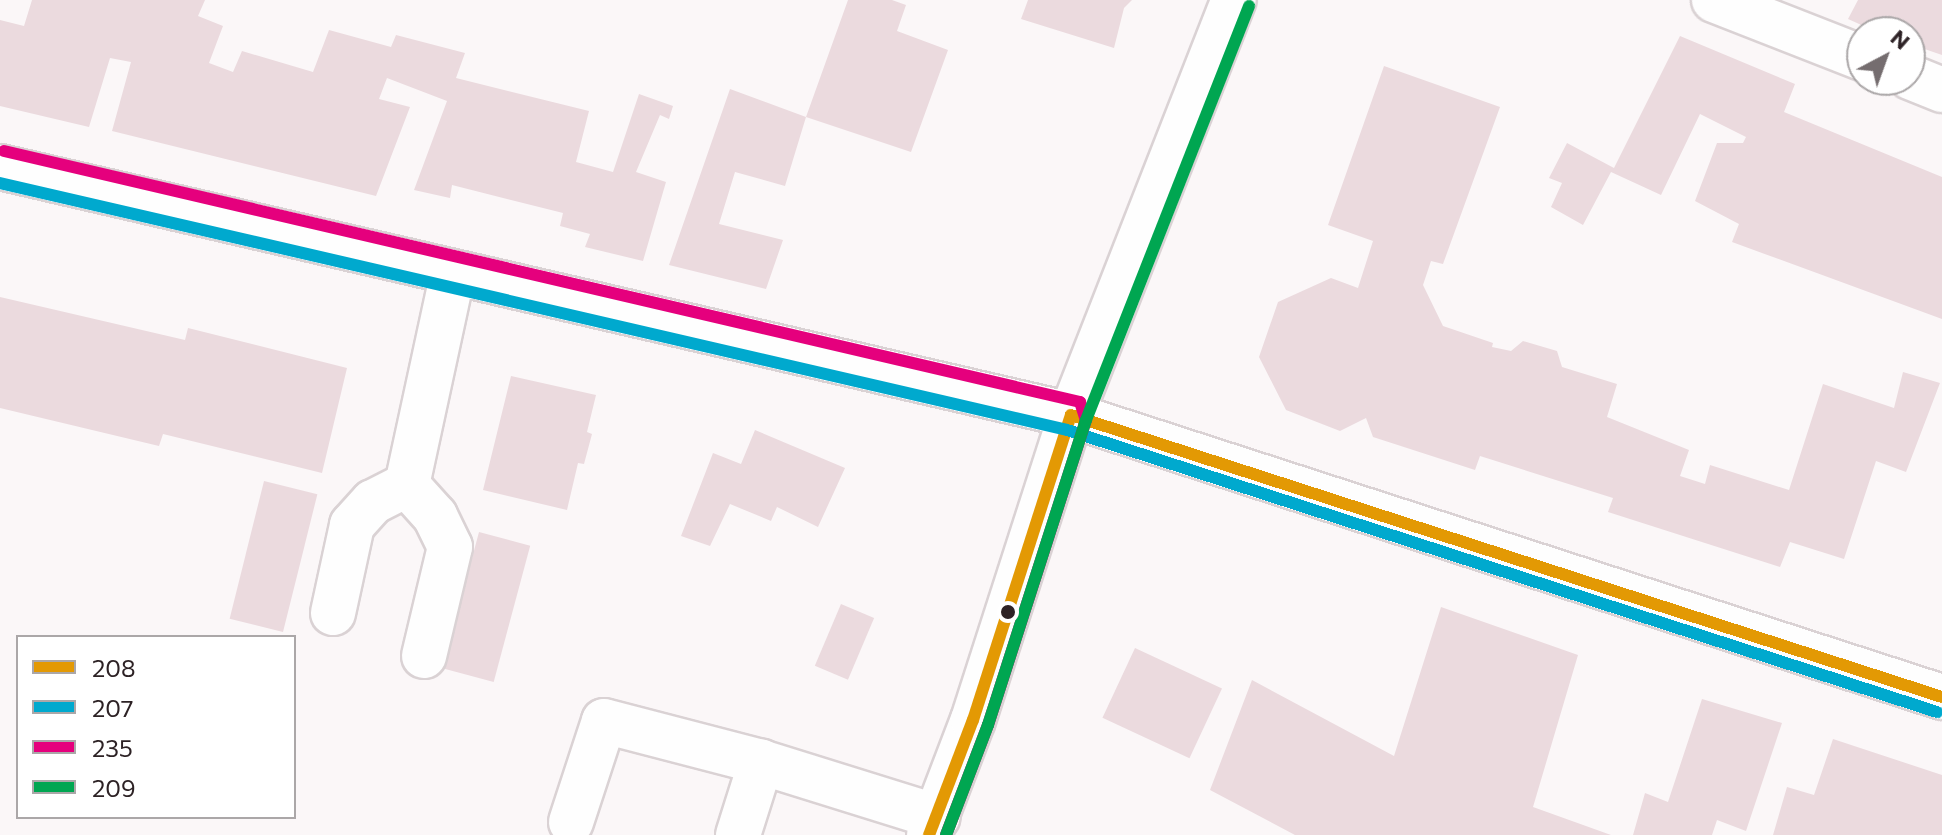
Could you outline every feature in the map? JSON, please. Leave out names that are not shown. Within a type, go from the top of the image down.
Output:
[{"type":"street","points":[[571,822],[604,721],[761,762],[933,826],[1071,415],[1234,0]]},
{"type":"street","points":[[1714,0],[1846,52]]},
{"type":"street","points":[[0,167],[1071,415],[1942,697]]},
{"type":"street","points":[[407,485],[453,273]]},
{"type":"street","points":[[333,613],[352,525],[373,502],[407,485]]},
{"type":"street","points":[[407,485],[435,516],[450,547],[424,656]]},
{"type":"street","points":[[738,835],[761,762]]},
{"type":"building","points":[[32,0],[205,0],[198,16],[223,26],[209,63],[233,72],[242,51],[313,72],[329,30],[391,47],[396,35],[465,53],[456,78],[589,111],[576,162],[613,172],[639,94],[673,106],[669,119],[660,115],[636,172],[666,182],[643,261],[585,247],[590,234],[560,226],[563,213],[452,185],[450,198],[414,190],[447,101],[387,78],[379,99],[410,107],[376,196],[112,131],[131,62],[110,58],[89,127],[0,106],[0,20],[24,26]]},
{"type":"building","points":[[848,0],[892,0],[906,5],[897,31],[948,50],[911,152],[806,117]]},
{"type":"building","points":[[1028,0],[1132,0],[1124,8],[1114,48],[1021,19]]},
{"type":"building","points":[[1858,0],[1942,0],[1942,55],[1926,50],[1926,16],[1850,16]]},
{"type":"building","points":[[1680,36],[1795,84],[1784,112],[1942,177],[1942,319],[1732,242],[1739,224],[1695,201],[1717,143],[1743,143],[1746,137],[1700,114],[1661,195],[1611,172],[1583,225],[1551,207],[1562,183],[1549,178],[1567,143],[1614,168]]},
{"type":"building","points":[[1384,66],[1500,107],[1443,264],[1431,261],[1423,285],[1443,326],[1493,343],[1492,347],[1511,351],[1523,341],[1557,351],[1562,367],[1617,384],[1607,417],[1689,450],[1680,476],[1705,484],[1710,465],[1789,490],[1823,384],[1894,408],[1903,372],[1940,383],[1906,472],[1876,461],[1844,559],[1790,542],[1780,567],[1608,512],[1613,498],[1480,456],[1475,470],[1373,437],[1366,418],[1340,431],[1286,410],[1259,357],[1278,302],[1331,278],[1358,288],[1373,241],[1328,225]]},
{"type":"building","points":[[730,89],[806,117],[785,186],[735,172],[719,224],[783,240],[766,289],[669,265]]},
{"type":"building","points":[[0,297],[185,340],[188,328],[347,368],[322,473],[163,434],[159,446],[0,408]]},
{"type":"building","points":[[511,376],[596,395],[587,432],[592,434],[584,464],[578,463],[567,510],[483,490]]},
{"type":"building","points":[[755,430],[845,468],[818,527],[777,507],[771,521],[730,504],[710,546],[681,536],[713,453],[741,464]]},
{"type":"building","points":[[264,481],[317,494],[283,632],[230,619]]},
{"type":"building","points":[[479,532],[530,546],[494,682],[443,668]]},
{"type":"building","points":[[841,604],[874,618],[848,680],[815,666]]},
{"type":"building","points":[[1441,607],[1578,655],[1533,807],[1611,835],[1295,835],[1210,790],[1252,680],[1394,756]]},
{"type":"building","points":[[1135,648],[1222,689],[1189,758],[1102,718]]},
{"type":"building","points":[[1702,699],[1782,723],[1746,831],[1717,820],[1712,835],[1633,835],[1645,793],[1668,802]]},
{"type":"building","points":[[1833,739],[1942,775],[1942,835],[1773,835],[1787,787],[1814,795]]},
{"type":"transit line","name":"209","points":[[946,835],[988,725],[1086,420],[1249,6]]},
{"type":"transit line","name":"235","points":[[4,151],[1080,402],[1086,420],[988,725],[946,835]]},
{"type":"transit line","name":"207","points":[[0,183],[1067,430],[1937,712]]},
{"type":"transit line","name":"208","points":[[1071,415],[1942,697]]},
{"type":"transit line","name":"208","points":[[929,835],[973,720],[1071,415]]}]
